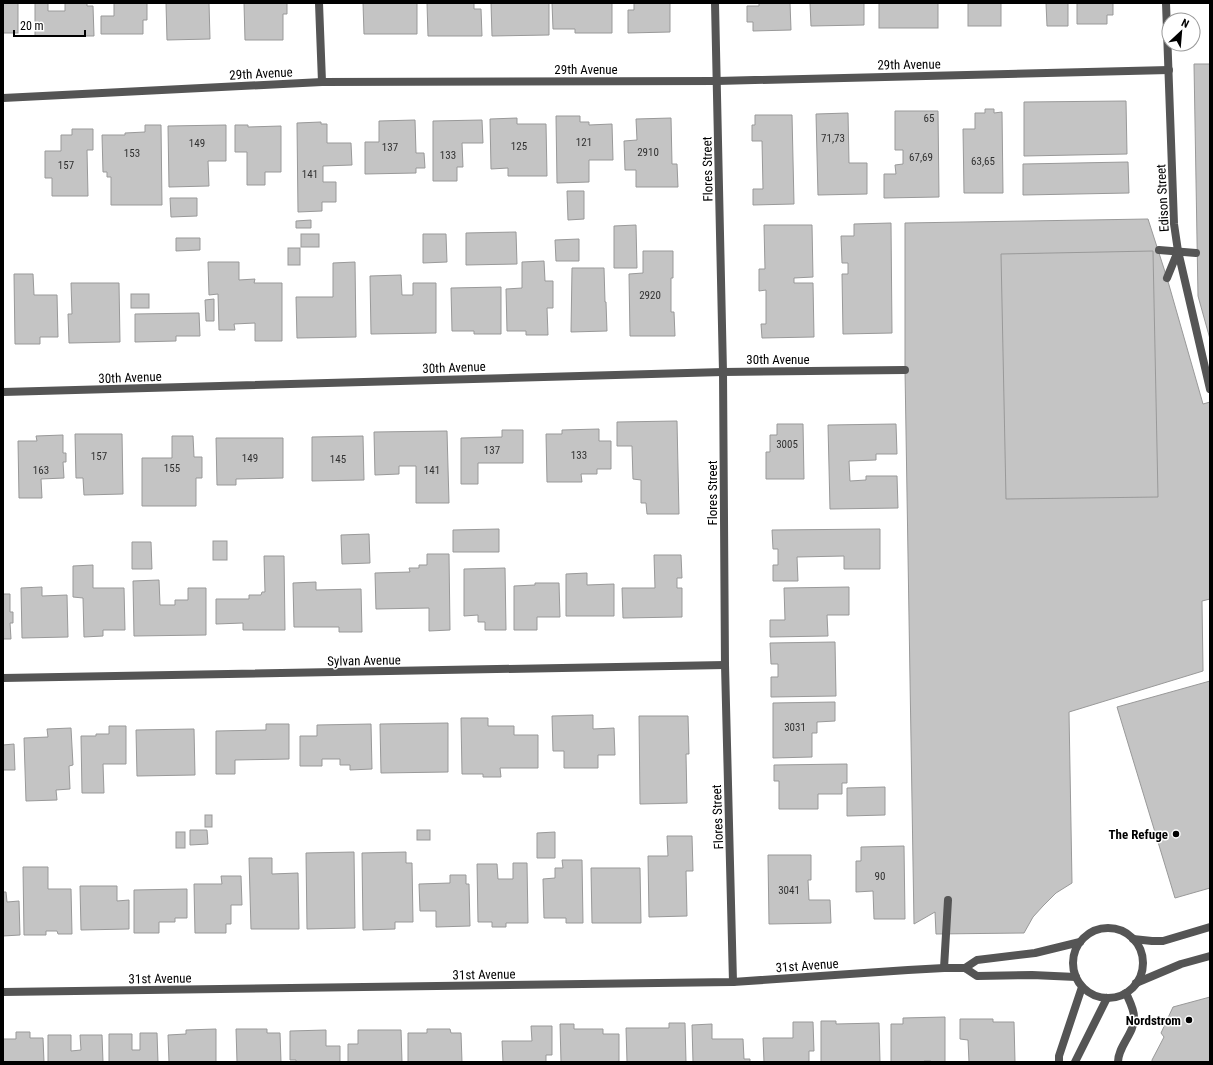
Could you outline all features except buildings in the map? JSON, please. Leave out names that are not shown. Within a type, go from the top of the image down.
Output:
[{"type":"street","points":[[319,3],[322,82]]},
{"type":"street","name":"Flores Street","points":[[715,3],[723,372],[725,665],[733,982]]},
{"type":"street","name":"Edison Street","points":[[1166,3],[1174,224],[1178,251],[1210,389]]},
{"type":"street","name":"29th Avenue","points":[[3,98],[322,82],[717,81],[1169,70]]},
{"type":"street","points":[[1159,250],[1196,253]]},
{"type":"street","points":[[1167,278],[1178,251]]},
{"type":"street","name":"30th Avenue","points":[[3,392],[723,372],[905,370]]},
{"type":"street","name":"Sylvan Avenue","points":[[3,678],[725,665]]},
{"type":"street","points":[[944,968],[948,900]]},
{"type":"street","points":[[1133,939],[1152,941],[1163,940],[1210,926]]},
{"type":"street","points":[[1136,984],[1142,973],[1143,961],[1140,949],[1133,939],[1124,932],[1112,928],[1100,929],[1088,934],[1080,942],[1074,953],[1073,965],[1076,977],[1082,987],[1092,994],[1107,998],[1116,997],[1126,993],[1136,984],[1181,964],[1210,956]]},
{"type":"street","name":"31st Avenue","points":[[965,968],[977,960],[1035,953],[1080,942]]},
{"type":"street","name":"31st Avenue","points":[[3,992],[733,982],[944,968],[965,968],[978,976],[1032,975],[1076,977]]},
{"type":"street","points":[[1059,1062],[1059,1056],[1082,987]]},
{"type":"street","points":[[1118,1062],[1124,1044],[1134,1024],[1134,1016],[1126,993]]},
{"type":"street","points":[[1075,1062],[1107,998]]},
{"type":"place","name":"The Refuge","points":[[1176,834]]},
{"type":"place","name":"Nordstrom","points":[[1189,1020]]}]
